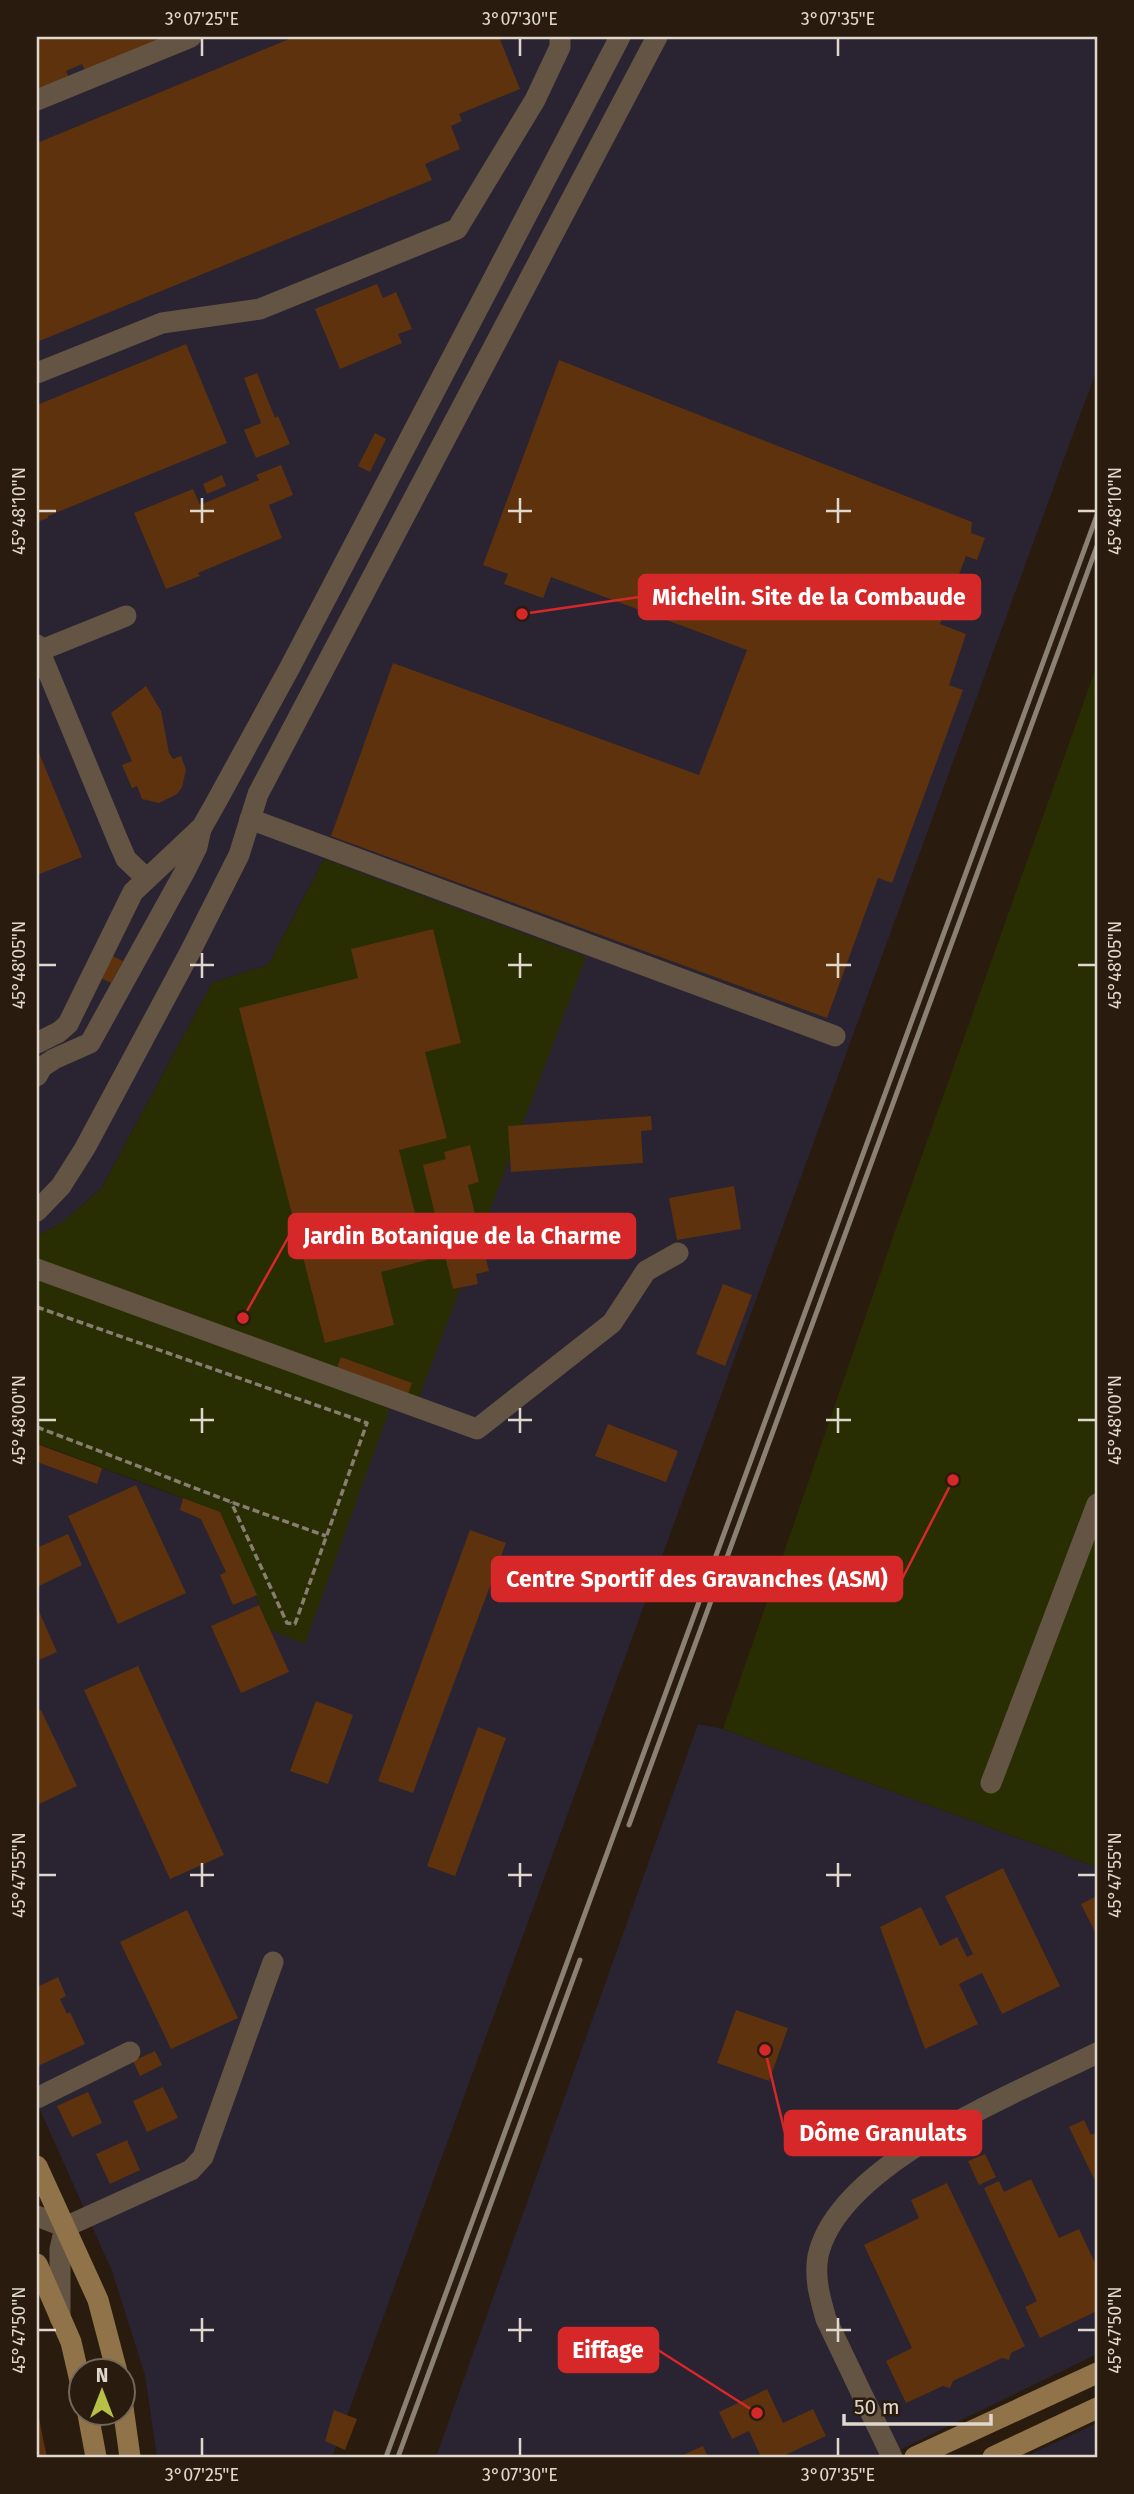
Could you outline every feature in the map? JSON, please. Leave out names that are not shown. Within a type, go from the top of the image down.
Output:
[{"type":"main road","points":[[37,2166],[98,2300],[114,2358]]},
{"type":"main road","points":[[37,2264],[71,2342],[75,2358]]},
{"type":"main road","points":[[915,2457],[1097,2373]]},
{"type":"main road","points":[[993,2457],[1097,2408]]},
{"type":"main road","points":[[91,2428],[96,2457]]},
{"type":"main road","points":[[126,2428],[130,2457]]},
{"type":"street","points":[[37,100],[191,37]]},
{"type":"street","points":[[37,373],[162,323],[260,309],[457,229],[535,100],[560,47],[560,37]]},
{"type":"street","points":[[37,1076],[42,1067],[54,1059],[90,1043],[125,981],[184,873],[197,846],[202,827],[289,669],[620,37]]},
{"type":"street","points":[[37,1211],[61,1186],[85,1149],[239,855],[258,794],[657,37]]},
{"type":"street","points":[[125,616],[38,648],[139,885]]},
{"type":"street","points":[[250,819],[835,1036]]},
{"type":"street","points":[[37,1044],[68,1024],[139,885],[202,827]]},
{"type":"street","points":[[37,1269],[477,1429],[612,1323],[646,1271],[678,1253]]},
{"type":"street","points":[[991,1783],[1097,1504]]},
{"type":"street","points":[[37,2216],[65,2227],[191,2170],[203,2157],[273,1962]]},
{"type":"street","points":[[37,2098],[130,2052]]},
{"type":"street","points":[[892,2457],[826,2319],[819,2295],[816,2270],[827,2233],[840,2212],[861,2189],[896,2159],[961,2120],[1097,2053]]},
{"type":"street","points":[[60,2318],[60,2249],[65,2227]]},
{"type":"path","points":[[37,1307],[366,1423],[295,1624],[287,1623],[231,1502]]},
{"type":"path","points":[[37,1427],[326,1536]]},
{"type":"shaded area","points":[[37,37],[1097,37],[1097,369],[332,2457],[157,2457],[145,2375],[112,2271],[37,2103],[37,1444],[220,1512],[270,1630],[324,859],[268,965],[212,983],[101,1189],[61,1223],[37,1236]]},
{"type":"shaded area","points":[[698,1724],[723,1729],[1097,1867],[1097,2354],[885,2457],[436,2457]]},
{"type":"shaded area","points":[[1097,2423],[1097,2457],[1025,2457]]},
{"type":"green space","points":[[1097,665],[1097,1867],[723,1729],[895,1231]]},
{"type":"green space","points":[[324,859],[586,957],[415,1408],[393,1400],[305,1644],[270,1630],[220,1512],[37,1443],[37,1236],[61,1223],[101,1189],[212,983],[268,965]]},
{"type":"building","points":[[37,37],[174,37],[86,73],[82,64],[66,71],[70,80],[37,94]]},
{"type":"building","points":[[294,37],[499,37],[520,89],[459,114],[462,121],[451,126],[460,149],[425,164],[432,180],[37,342],[37,143]]},
{"type":"building","points":[[377,284],[383,298],[396,292],[412,329],[398,334],[402,343],[340,369],[315,309]]},
{"type":"building","points":[[186,344],[227,443],[37,522],[37,405]]},
{"type":"building","points":[[559,360],[972,522],[971,533],[985,538],[977,560],[966,556],[940,624],[966,634],[949,685],[963,690],[892,883],[878,878],[827,1018],[331,836],[393,663],[699,775],[747,650],[551,577],[543,598],[504,584],[508,574],[483,565]]},
{"type":"building","points":[[257,373],[275,418],[278,416],[290,444],[256,458],[244,430],[261,423],[244,378]]},
{"type":"building","points":[[375,433],[386,439],[370,472],[358,466]]},
{"type":"building","points":[[281,465],[293,495],[269,505],[282,538],[166,589],[134,513],[193,489],[200,505],[259,480],[256,475]]},
{"type":"building","points":[[222,475],[226,486],[207,494],[203,484]]},
{"type":"building","points":[[146,686],[161,711],[169,753],[173,759],[181,756],[186,770],[182,787],[177,794],[159,803],[142,799],[137,786],[132,788],[122,765],[132,761],[111,713]]},
{"type":"building","points":[[37,748],[82,857],[37,875]]},
{"type":"building","points":[[433,929],[461,1043],[425,1052],[447,1138],[399,1150],[427,1260],[381,1272],[394,1325],[325,1343],[239,1008],[358,978],[351,949]]},
{"type":"building","points":[[110,955],[123,961],[111,983],[99,977]]},
{"type":"building","points":[[651,1116],[652,1130],[641,1131],[643,1163],[511,1172],[508,1126]]},
{"type":"building","points":[[470,1145],[479,1182],[468,1185],[489,1271],[476,1274],[478,1284],[453,1289],[423,1165],[446,1159],[444,1152]]},
{"type":"building","points":[[734,1186],[741,1229],[677,1240],[669,1198]]},
{"type":"building","points":[[723,1284],[752,1295],[725,1366],[696,1354]]},
{"type":"building","points":[[341,1357],[412,1383],[408,1394],[337,1368]]},
{"type":"building","points":[[608,1424],[678,1451],[666,1482],[595,1456]]},
{"type":"building","points":[[37,1444],[102,1468],[97,1484],[37,1462]]},
{"type":"building","points":[[136,1485],[186,1593],[118,1624],[68,1516]]},
{"type":"building","points":[[183,1498],[220,1512],[257,1595],[233,1605],[220,1575],[226,1572],[201,1519],[180,1510]]},
{"type":"building","points":[[470,1530],[506,1543],[413,1793],[378,1781]]},
{"type":"building","points":[[68,1534],[82,1565],[37,1587],[37,1548]]},
{"type":"building","points":[[259,1605],[289,1672],[241,1693],[211,1626]]},
{"type":"building","points":[[37,1607],[57,1652],[37,1661]]},
{"type":"building","points":[[138,1666],[224,1855],[170,1879],[84,1690]]},
{"type":"building","points":[[316,1701],[353,1715],[328,1784],[290,1771]]},
{"type":"building","points":[[41,1710],[77,1786],[37,1805],[37,1712]]},
{"type":"building","points":[[478,1727],[506,1738],[455,1876],[427,1866]]},
{"type":"building","points":[[1003,1868],[1060,1986],[1002,2014],[982,1973],[959,1984],[978,2024],[925,2049],[880,1927],[921,1907],[940,1946],[957,1937],[967,1957],[973,1954],[945,1896]]},
{"type":"building","points":[[1097,1896],[1097,1936],[1081,1904]]},
{"type":"building","points":[[187,1910],[238,2018],[171,2049],[120,1942]]},
{"type":"building","points":[[58,1977],[66,1996],[60,1999],[67,2014],[70,2012],[85,2044],[38,2066],[37,1987]]},
{"type":"building","points":[[736,2010],[788,2028],[769,2081],[717,2063]]},
{"type":"building","points":[[155,2051],[162,2065],[140,2076],[133,2061]]},
{"type":"building","points":[[163,2087],[178,2118],[147,2132],[133,2101]]},
{"type":"building","points":[[88,2092],[102,2123],[72,2137],[57,2106]]},
{"type":"building","points":[[1084,2120],[1091,2135],[1097,2132],[1097,2185],[1069,2127]]},
{"type":"building","points":[[127,2140],[140,2170],[110,2184],[96,2154]]},
{"type":"building","points":[[985,2154],[996,2177],[979,2185],[968,2161]]},
{"type":"building","points":[[1031,2179],[1059,2238],[1079,2229],[1097,2267],[1097,2311],[1040,2338],[1025,2307],[1037,2301],[984,2188],[999,2181],[1004,2192]]},
{"type":"building","points":[[947,2183],[1025,2346],[1011,2353],[1009,2360],[1002,2358],[953,2381],[950,2388],[943,2386],[906,2403],[886,2361],[912,2348],[864,2245],[919,2218],[911,2200]]},
{"type":"building","points":[[767,2389],[783,2423],[813,2409],[826,2436],[781,2457],[761,2457],[749,2431],[732,2439],[719,2412]]},
{"type":"building","points":[[334,2410],[357,2419],[345,2450],[325,2441]]},
{"type":"building","points":[[38,2412],[43,2439],[47,2457],[37,2457]]},
{"type":"building","points":[[703,2446],[708,2457],[678,2457]]},
{"type":"railway","points":[[386,2457],[1097,515]]},
{"type":"railway","points":[[629,1825],[1097,546]]},
{"type":"railway","points":[[398,2457],[580,1960]]},
{"type":"place","name":"Michelin. Site de la Combaude","points":[[522,614]]},
{"type":"place","name":"Jardin Botanique de la Charme","points":[[243,1318]]},
{"type":"place","name":"Centre Sportif des Gravanches (ASM)","points":[[953,1480]]},
{"type":"place","name":"Dôme Granulats","points":[[765,2050]]},
{"type":"place","name":"Eiffage","points":[[757,2413]]}]
